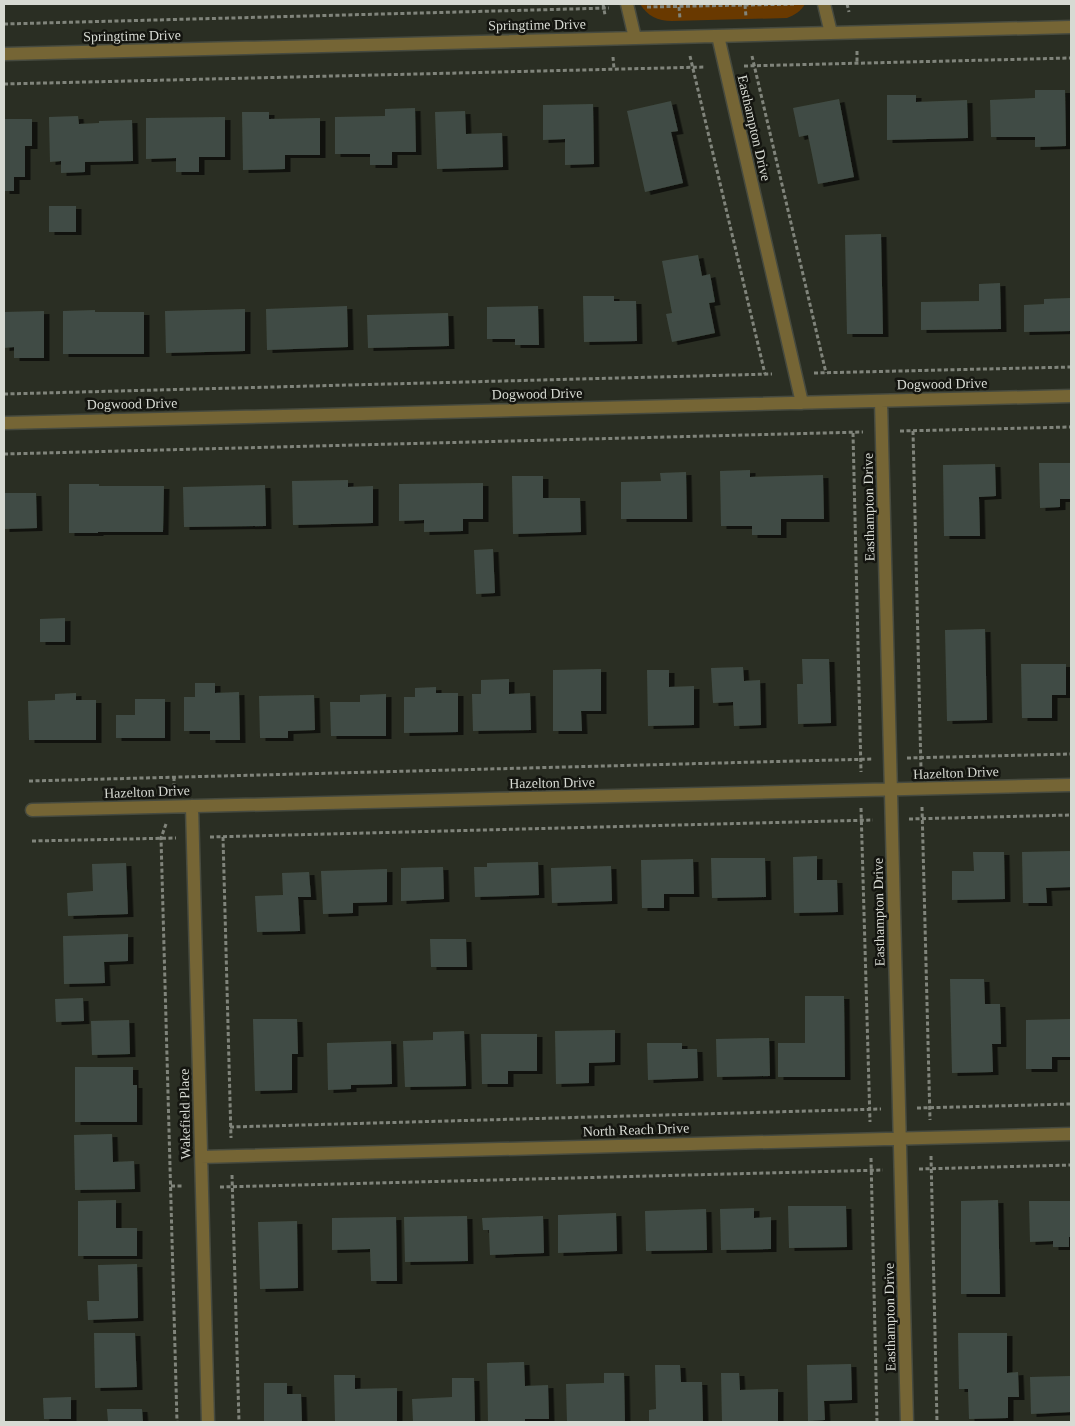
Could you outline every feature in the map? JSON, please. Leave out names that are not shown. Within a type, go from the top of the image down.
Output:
[{"type":"street","points":[[824,4],[831,33]]},
{"type":"street","points":[[633,6],[635,38]]},
{"type":"street","name":"Springtime Drive","points":[[4,54],[1071,27]]},
{"type":"street","name":"Easthampton Drive","points":[[718,36],[802,403]]},
{"type":"street","name":"Dogwood Drive","points":[[4,423],[1071,396]]},
{"type":"street","name":"Easthampton Drive","points":[[881,401],[908,1422]]},
{"type":"street","name":"Hazelton Drive","points":[[32,810],[1071,785]]},
{"type":"street","name":"Wakefield Place","points":[[192,806],[208,1422]]},
{"type":"street","name":"North Reach Drive","points":[[201,1157],[1071,1134]]},
{"type":"path","points":[[603,4],[605,15]]},
{"type":"path","points":[[633,6],[679,7],[796,4]]},
{"type":"path","points":[[847,4],[849,12]]},
{"type":"path","points":[[745,5],[746,19]]},
{"type":"path","points":[[679,7],[680,21]]},
{"type":"path","points":[[4,24],[610,8]]},
{"type":"path","points":[[856,46],[858,63]]},
{"type":"path","points":[[613,51],[614,69]]},
{"type":"path","points":[[690,55],[765,374]]},
{"type":"path","points":[[752,56],[826,373]]},
{"type":"path","points":[[744,66],[1071,58]]},
{"type":"path","points":[[4,84],[705,67]]},
{"type":"path","points":[[813,373],[1071,367]]},
{"type":"path","points":[[4,394],[772,374]]},
{"type":"path","points":[[897,431],[1071,427]]},
{"type":"path","points":[[913,431],[937,1422]]},
{"type":"path","points":[[4,454],[868,432]]},
{"type":"path","points":[[29,781],[1071,754]]},
{"type":"path","points":[[174,777],[174,793],[162,838],[177,1422]]},
{"type":"path","points":[[32,842],[1071,814]]},
{"type":"path","points":[[223,837],[239,1422]]},
{"type":"path","points":[[230,1127],[1071,1104]]},
{"type":"path","points":[[870,1109],[877,1422]]},
{"type":"path","points":[[931,1169],[1071,1165]]},
{"type":"path","points":[[171,1186],[232,1187],[871,1171]]},
{"type":"shaded area","points":[[640,4],[805,4],[793,16],[787,18],[672,21],[653,17]]},
{"type":"building","points":[[1035,90],[1065,90],[1066,146],[1035,147],[1035,137],[991,137],[990,100],[1035,98]]},
{"type":"building","points":[[887,95],[916,95],[916,102],[967,100],[968,138],[887,140]]},
{"type":"building","points":[[839,99],[854,177],[818,184],[808,135],[799,137],[793,108]]},
{"type":"building","points":[[671,101],[678,131],[671,132],[683,183],[645,192],[627,111]]},
{"type":"building","points":[[593,104],[594,164],[565,165],[565,139],[543,140],[543,105]]},
{"type":"building","points":[[415,108],[416,152],[392,152],[392,165],[370,165],[370,154],[335,154],[335,117],[385,116],[385,109]]},
{"type":"building","points":[[465,111],[466,134],[502,133],[503,167],[437,169],[435,112]]},
{"type":"building","points":[[242,112],[269,112],[269,119],[320,118],[320,155],[285,155],[285,169],[243,170]]},
{"type":"building","points":[[78,116],[79,124],[132,120],[133,161],[85,162],[85,172],[61,173],[61,161],[50,162],[49,117]]},
{"type":"building","points":[[225,117],[225,157],[199,157],[199,172],[176,172],[176,158],[146,159],[146,118]]},
{"type":"building","points":[[4,119],[32,119],[32,146],[25,146],[25,177],[14,177],[14,191],[4,191]]},
{"type":"building","points":[[49,206],[76,206],[76,232],[49,232]]},
{"type":"building","points":[[881,234],[883,334],[847,334],[845,235]]},
{"type":"building","points":[[698,255],[702,276],[710,274],[715,302],[709,303],[715,333],[672,342],[666,314],[672,313],[662,261]]},
{"type":"building","points":[[1000,283],[1001,329],[921,330],[921,302],[979,301],[979,284]]},
{"type":"building","points":[[583,296],[614,296],[614,301],[636,301],[637,341],[584,342]]},
{"type":"building","points":[[1071,298],[1071,331],[1024,332],[1024,305],[1044,304],[1044,299]]},
{"type":"building","points":[[347,306],[348,347],[267,350],[266,309]]},
{"type":"building","points":[[538,306],[539,345],[515,345],[515,339],[487,339],[487,307]]},
{"type":"building","points":[[245,309],[245,351],[166,353],[165,311]]},
{"type":"building","points":[[95,310],[95,312],[144,312],[144,354],[63,354],[63,311]]},
{"type":"building","points":[[44,311],[44,358],[14,358],[14,347],[4,348],[4,312]]},
{"type":"building","points":[[448,313],[449,346],[368,348],[367,315]]},
{"type":"building","points":[[1039,463],[1071,463],[1071,499],[1060,499],[1060,507],[1040,508]]},
{"type":"building","points":[[995,464],[996,496],[979,497],[980,536],[944,536],[943,465]]},
{"type":"building","points":[[750,470],[750,477],[823,475],[824,519],[781,519],[781,535],[752,535],[752,526],[721,526],[720,471]]},
{"type":"building","points":[[686,472],[687,519],[621,519],[621,482],[661,481],[660,473]]},
{"type":"building","points":[[512,476],[543,476],[543,498],[580,498],[581,532],[513,534]]},
{"type":"building","points":[[348,480],[348,487],[373,486],[373,523],[293,525],[292,481]]},
{"type":"building","points":[[483,483],[483,519],[463,519],[463,531],[424,532],[424,520],[399,521],[399,484]]},
{"type":"building","points":[[69,484],[164,486],[163,532],[69,533]]},
{"type":"building","points":[[265,485],[266,526],[184,527],[183,487]]},
{"type":"building","points":[[4,493],[36,493],[37,528],[4,529]]},
{"type":"building","points":[[493,549],[495,593],[476,594],[474,550]]},
{"type":"building","points":[[65,618],[65,642],[40,642],[40,619]]},
{"type":"building","points":[[985,629],[987,720],[947,721],[945,630]]},
{"type":"building","points":[[802,659],[829,659],[831,723],[798,724],[797,684],[803,684]]},
{"type":"building","points":[[1021,664],[1066,664],[1066,695],[1052,695],[1052,718],[1022,718]]},
{"type":"building","points":[[743,667],[744,681],[760,680],[761,725],[734,726],[733,702],[713,703],[711,668]]},
{"type":"building","points":[[601,669],[601,711],[581,711],[582,731],[553,731],[553,670]]},
{"type":"building","points":[[647,670],[669,670],[669,687],[694,686],[694,725],[648,726]]},
{"type":"building","points":[[509,679],[509,694],[530,693],[531,730],[473,731],[472,694],[481,694],[481,680]]},
{"type":"building","points":[[195,683],[215,683],[215,693],[239,692],[240,740],[210,740],[210,731],[184,731],[184,697],[195,697]]},
{"type":"building","points":[[436,687],[436,693],[458,693],[458,732],[404,733],[404,697],[415,697],[415,688]]},
{"type":"building","points":[[76,693],[76,700],[96,700],[96,740],[29,740],[28,701],[55,700],[55,694]]},
{"type":"building","points":[[386,694],[386,736],[331,736],[330,702],[360,702],[360,695]]},
{"type":"building","points":[[314,695],[315,730],[288,731],[288,738],[260,738],[259,696]]},
{"type":"building","points":[[135,699],[165,699],[165,738],[116,738],[116,715],[135,715]]},
{"type":"building","points":[[1071,851],[1071,887],[1046,888],[1047,903],[1023,903],[1022,852]]},
{"type":"building","points":[[973,852],[1004,852],[1005,899],[952,900],[952,871],[974,871]]},
{"type":"building","points":[[817,856],[817,880],[837,880],[838,912],[794,913],[793,857]]},
{"type":"building","points":[[711,858],[765,858],[766,897],[712,898]]},
{"type":"building","points":[[693,859],[694,894],[664,894],[664,908],[642,908],[641,860]]},
{"type":"building","points":[[538,862],[539,895],[475,897],[474,867],[487,867],[487,863]]},
{"type":"building","points":[[126,863],[128,914],[68,916],[67,893],[93,891],[92,864]]},
{"type":"building","points":[[611,866],[612,901],[552,903],[551,868]]},
{"type":"building","points":[[443,867],[444,899],[401,901],[401,868]]},
{"type":"building","points":[[387,869],[387,902],[353,903],[353,913],[323,914],[321,871]]},
{"type":"building","points":[[309,872],[311,897],[298,897],[300,931],[257,932],[255,896],[283,895],[282,873]]},
{"type":"building","points":[[128,934],[128,961],[104,962],[105,983],[64,984],[63,936]]},
{"type":"building","points":[[430,939],[466,939],[467,967],[431,967]]},
{"type":"building","points":[[950,979],[984,979],[985,1004],[1000,1004],[1001,1044],[992,1044],[993,1072],[952,1073]]},
{"type":"building","points":[[805,996],[844,996],[845,1077],[778,1077],[778,1043],[805,1043]]},
{"type":"building","points":[[83,998],[84,1021],[56,1022],[55,999]]},
{"type":"building","points":[[253,1019],[297,1019],[298,1054],[292,1054],[292,1090],[255,1091]]},
{"type":"building","points":[[1071,1019],[1071,1057],[1052,1057],[1052,1069],[1026,1069],[1026,1020]]},
{"type":"building","points":[[129,1020],[130,1054],[92,1055],[91,1021]]},
{"type":"building","points":[[615,1030],[615,1062],[589,1063],[589,1083],[556,1084],[555,1031]]},
{"type":"building","points":[[464,1031],[466,1086],[405,1087],[403,1041],[433,1040],[433,1032]]},
{"type":"building","points":[[481,1034],[537,1034],[537,1071],[508,1071],[508,1084],[482,1084]]},
{"type":"building","points":[[769,1038],[770,1076],[717,1077],[716,1039]]},
{"type":"building","points":[[391,1041],[392,1084],[351,1085],[351,1089],[328,1090],[327,1043]]},
{"type":"building","points":[[647,1043],[682,1043],[682,1049],[697,1049],[698,1078],[648,1080]]},
{"type":"building","points":[[75,1067],[133,1067],[133,1085],[137,1085],[137,1122],[75,1122]]},
{"type":"building","points":[[112,1134],[113,1162],[134,1161],[135,1189],[75,1190],[74,1135]]},
{"type":"building","points":[[116,1200],[116,1228],[137,1228],[137,1256],[78,1256],[78,1201]]},
{"type":"building","points":[[998,1200],[1000,1294],[961,1294],[961,1201]]},
{"type":"building","points":[[1029,1201],[1071,1201],[1071,1237],[1069,1237],[1069,1247],[1053,1247],[1053,1241],[1030,1242]]},
{"type":"building","points":[[788,1206],[846,1206],[847,1247],[789,1248]]},
{"type":"building","points":[[754,1208],[754,1218],[771,1217],[771,1249],[721,1250],[720,1209]]},
{"type":"building","points":[[706,1209],[707,1250],[646,1251],[645,1211]]},
{"type":"building","points":[[616,1213],[617,1251],[558,1253],[558,1215]]},
{"type":"building","points":[[467,1216],[468,1261],[405,1262],[404,1217]]},
{"type":"building","points":[[543,1216],[544,1253],[490,1255],[489,1230],[483,1230],[482,1218]]},
{"type":"building","points":[[396,1217],[397,1281],[371,1281],[370,1249],[332,1250],[332,1218]]},
{"type":"building","points":[[297,1221],[298,1288],[260,1289],[258,1222]]},
{"type":"building","points":[[137,1264],[138,1318],[88,1320],[87,1301],[99,1301],[98,1265]]},
{"type":"building","points":[[94,1333],[135,1333],[137,1387],[95,1388]]},
{"type":"building","points":[[958,1333],[1007,1333],[1007,1373],[1018,1372],[1019,1397],[1008,1397],[1008,1418],[969,1419],[968,1389],[959,1389]]},
{"type":"building","points":[[524,1362],[525,1386],[548,1385],[549,1419],[525,1419],[525,1422],[488,1422],[487,1363]]},
{"type":"building","points":[[851,1364],[852,1400],[824,1401],[825,1420],[808,1421],[807,1365]]},
{"type":"building","points":[[655,1365],[680,1365],[681,1382],[702,1382],[703,1422],[649,1422],[649,1410],[656,1409]]},
{"type":"building","points":[[604,1373],[624,1373],[625,1422],[567,1422],[566,1384],[604,1383]]},
{"type":"building","points":[[721,1373],[739,1373],[740,1390],[778,1389],[778,1422],[722,1422]]},
{"type":"building","points":[[334,1375],[355,1375],[355,1389],[397,1388],[397,1422],[335,1422]]},
{"type":"building","points":[[1071,1376],[1071,1412],[1031,1414],[1030,1377]]},
{"type":"building","points":[[452,1378],[474,1378],[475,1422],[413,1422],[412,1399],[452,1397]]},
{"type":"building","points":[[264,1383],[287,1383],[287,1394],[301,1394],[302,1422],[264,1422]]},
{"type":"building","points":[[71,1397],[71,1419],[44,1419],[43,1398]]},
{"type":"building","points":[[107,1409],[142,1409],[143,1422],[108,1422]]}]
